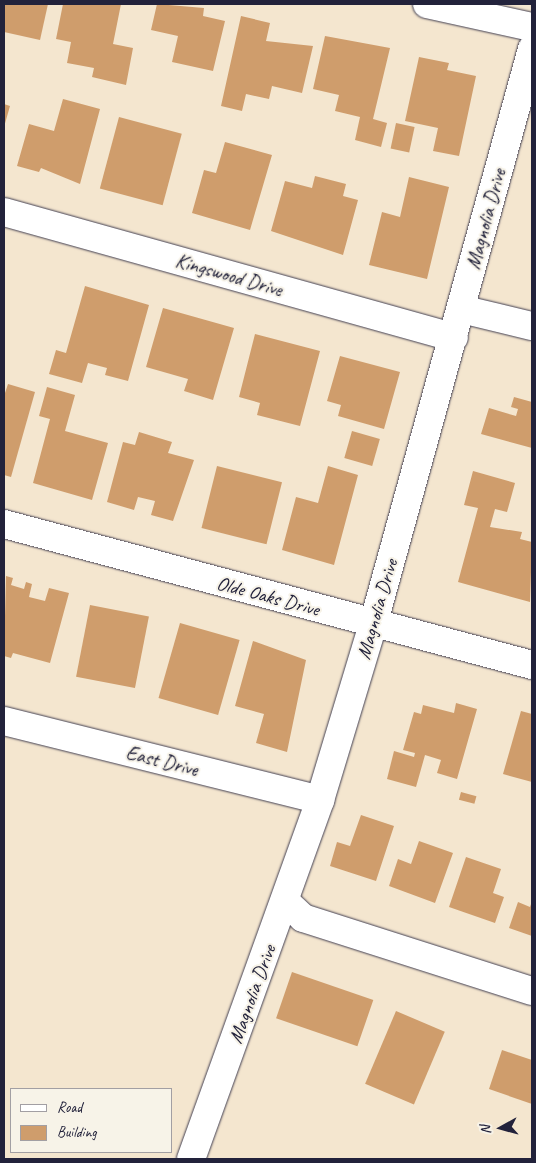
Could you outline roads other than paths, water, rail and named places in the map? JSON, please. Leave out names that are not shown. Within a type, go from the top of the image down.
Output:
[{"type":"street","points":[[427,4],[525,18]]},
{"type":"street","name":"Magnolia Drive","points":[[191,1159],[286,902],[320,800],[373,625],[454,338],[532,49]]},
{"type":"street","name":"Kingswood Drive","points":[[4,212],[454,338]]},
{"type":"street","points":[[461,309],[532,326]]},
{"type":"street","name":"Olde Oaks Drive","points":[[4,524],[373,625],[532,665]]},
{"type":"street","name":"East Drive","points":[[4,720],[320,800]]},
{"type":"street","points":[[286,902],[303,918],[532,991]]}]
